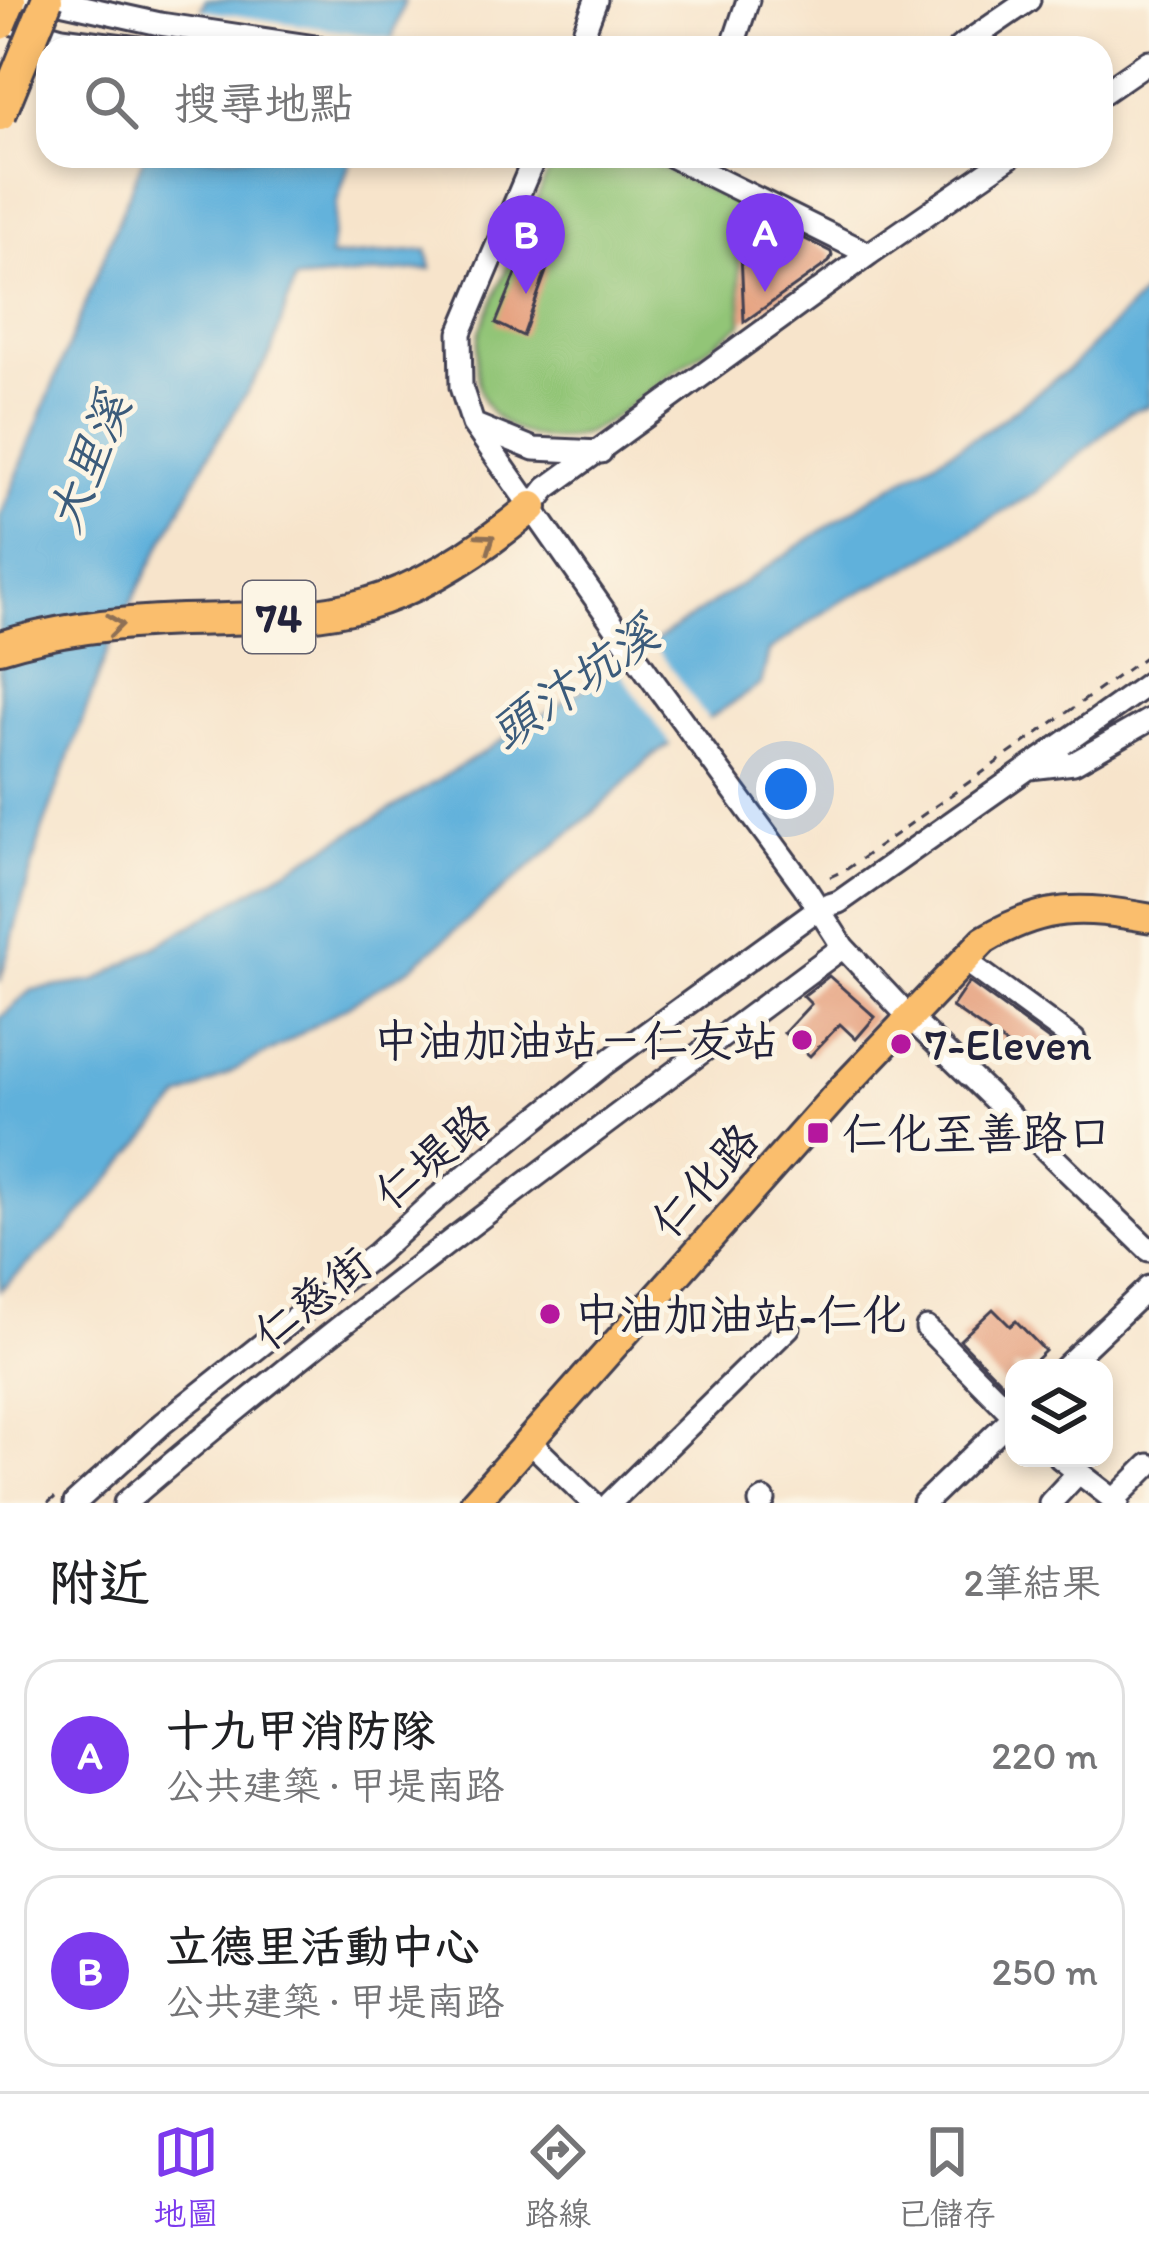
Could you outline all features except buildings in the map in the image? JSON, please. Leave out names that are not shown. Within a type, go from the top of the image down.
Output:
[{"type":"highway","points":[[0,115],[49,0]]},
{"type":"highway","name":"74","points":[[0,647],[116,624],[308,615],[363,605],[429,578],[532,507]]},
{"type":"main road","name":"仁化路","points":[[474,1503],[963,959],[1011,924],[1056,910],[1084,909],[1149,919]]},
{"type":"street","points":[[49,0],[241,36]]},
{"type":"street","points":[[582,36],[596,0]]},
{"type":"street","points":[[736,36],[748,0]]},
{"type":"street","points":[[978,36],[1029,0]]},
{"type":"street","points":[[0,44],[7,13],[58,36]]},
{"type":"street","points":[[1113,86],[1149,61]]},
{"type":"street","points":[[530,168],[461,327],[461,386],[473,424],[843,947],[1149,1250]]},
{"type":"street","points":[[701,168],[869,254]]},
{"type":"street","points":[[532,507],[547,488],[994,168]]},
{"type":"street","points":[[473,424],[534,449],[601,452]]},
{"type":"street","name":"仁堤路","points":[[75,1503],[163,1423],[603,1065],[819,908],[839,902],[1149,683]]},
{"type":"street","points":[[1030,768],[1074,763],[1149,720]]},
{"type":"street","name":"仁慈街","points":[[125,1503],[393,1284],[843,947]]},
{"type":"street","points":[[963,959],[1075,1040]]},
{"type":"street","points":[[1073,1359],[1149,1287]]},
{"type":"street","points":[[610,1503],[789,1327]]},
{"type":"street","points":[[927,1328],[1005,1407]]},
{"type":"street","points":[[924,1503],[1005,1425]]},
{"type":"street","points":[[529,1441],[592,1503]]},
{"type":"street","points":[[1070,1467],[1116,1502],[1149,1465]]},
{"type":"street","points":[[1050,1503],[1077,1474]]},
{"type":"path","points":[[830,878],[1149,653]]},
{"type":"green space","points":[[550,168],[661,168],[736,204],[742,324],[600,426],[552,439],[522,433],[504,423],[481,394],[477,370],[480,331]]},
{"type":"water","points":[[205,0],[405,0],[393,36],[192,36]]},
{"type":"water","name":"大里溪","points":[[139,168],[348,168],[337,201],[330,257],[427,250],[431,269],[295,280],[271,353],[213,447],[112,639],[42,831],[0,982],[0,518]]},
{"type":"water","name":"頭汴坑溪","points":[[1149,288],[1149,406],[1129,412],[1036,492],[910,567],[836,604],[769,651],[761,684],[651,757],[599,808],[412,967],[180,1099],[67,1229],[0,1290],[0,1018],[32,990],[96,981],[550,711],[871,498],[990,428],[1071,367]]},
{"type":"pier","points":[[195,9],[372,36],[185,36]]},
{"type":"pier","points":[[649,638],[711,724],[674,749],[613,662]]},
{"type":"place","name":"十九甲消防隊","points":[[765,292]]},
{"type":"place","name":"立德里活動中心","points":[[526,294]]},
{"type":"place","name":"中油加油站－仁友站","points":[[802,1040]]},
{"type":"place","name":"7-Eleven","points":[[901,1044]]},
{"type":"place","name":"仁化至善路口","points":[[818,1133]]},
{"type":"place","name":"中油加油站-仁化","points":[[550,1314]]}]
